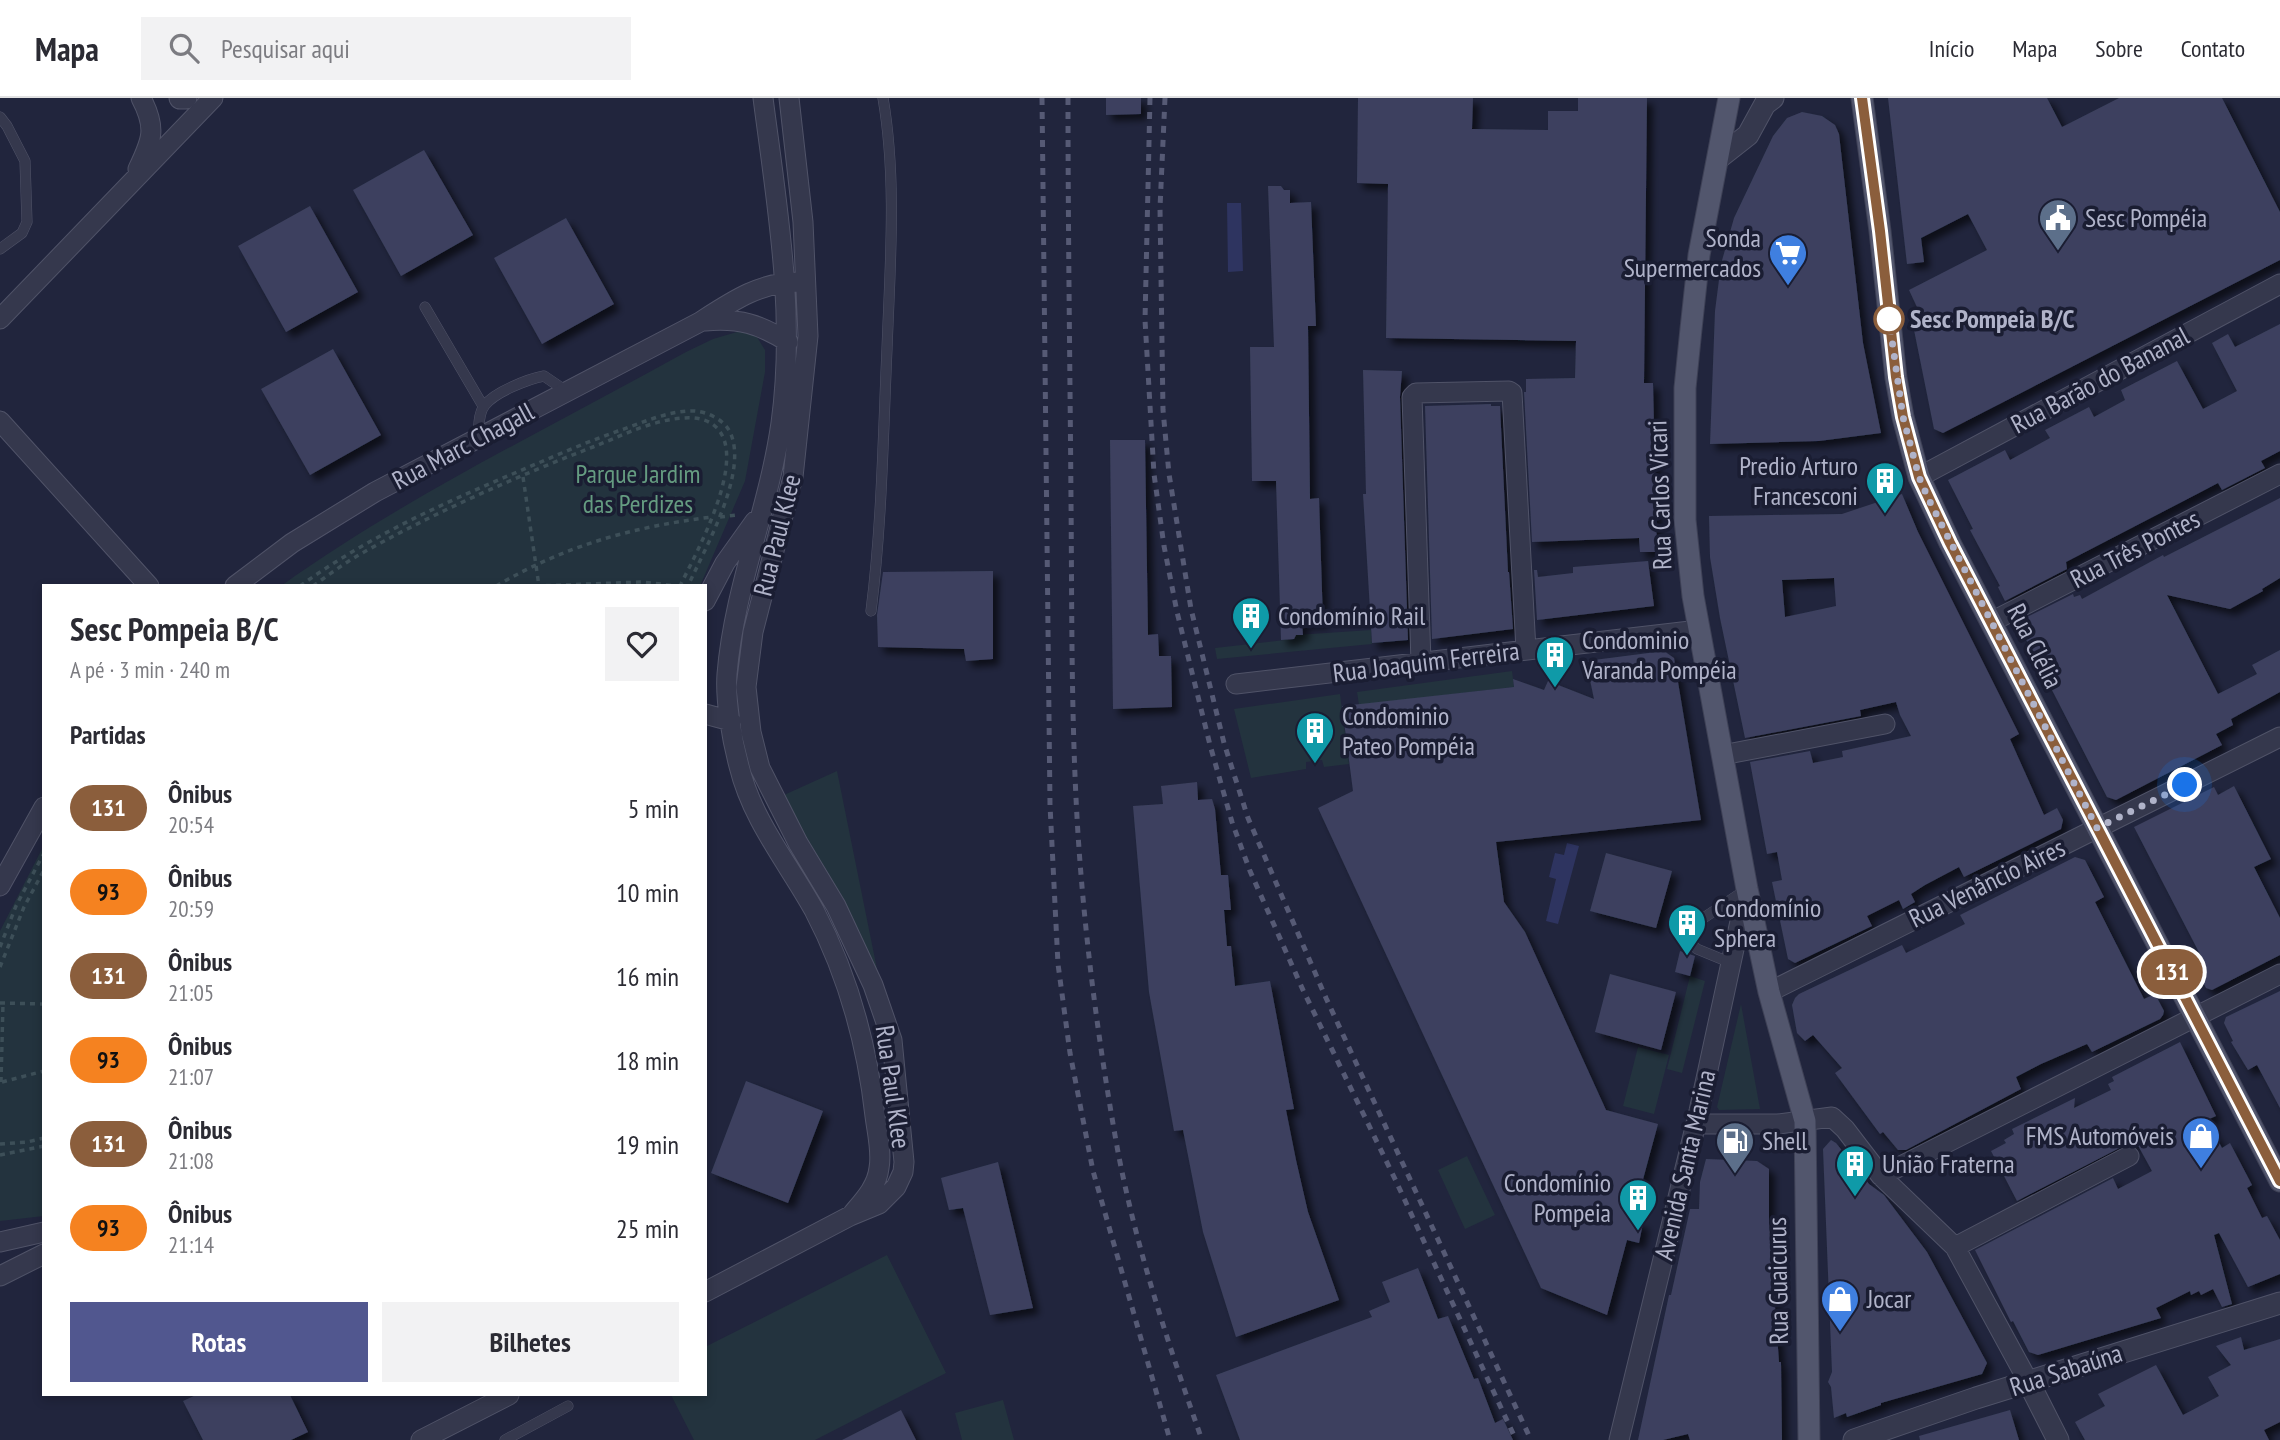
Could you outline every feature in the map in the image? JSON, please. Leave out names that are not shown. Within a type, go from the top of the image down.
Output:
[{"type":"main road","name":"Rua Carlos Vicari","points":[[1730,98],[1699,255],[1685,388],[1685,520],[1692,587],[1721,755],[1769,992]]},
{"type":"main road","name":"Rua Clélia","points":[[1862,98],[1896,377],[1903,417],[1919,477],[1950,543],[2280,1181]]},
{"type":"main road","name":"Rua Guaicurus","points":[[1769,992],[1805,1121],[1809,1440]]},
{"type":"street","points":[[133,180],[148,149],[152,133],[149,113],[141,98]]},
{"type":"street","points":[[180,98],[186,98]]},
{"type":"street","points":[[0,319],[213,98]]},
{"type":"street","name":"Rua Paul Klee","points":[[763,98],[786,282],[788,342],[781,422],[770,482],[733,625],[726,677],[739,767],[754,807],[776,850],[814,910],[853,1000],[870,1072],[880,1166],[876,1183],[850,1216]]},
{"type":"street","name":"Rua Paul Klee","points":[[789,98],[802,209],[808,336],[793,477],[753,632],[746,687],[751,732],[760,768],[798,843],[842,919],[873,985],[892,1040],[904,1146],[903,1172],[885,1200],[850,1216]]},
{"type":"street","points":[[1720,157],[1748,135],[1765,104],[1773,98]]},
{"type":"street","name":"Rua Marc Chagall","points":[[238,584],[292,543],[375,492],[700,322],[738,298],[760,288],[806,281]]},
{"type":"street","name":"Rua Barão do Bananal","points":[[1919,477],[2280,284]]},
{"type":"street","name":"Rua Marc Chagall","points":[[700,322],[734,320],[768,330],[788,342]]},
{"type":"street","points":[[1421,662],[1413,395],[1512,393],[1526,650]]},
{"type":"street","points":[[0,421],[147,584]]},
{"type":"street","name":"Rua Três Pontes","points":[[1991,622],[2280,474]]},
{"type":"street","points":[[707,597],[725,563],[762,512]]},
{"type":"street","name":"Rua Joaquim Ferreira","points":[[1236,684],[1699,630]]},
{"type":"street","points":[[707,715],[731,721]]},
{"type":"street","points":[[1721,755],[1885,724]]},
{"type":"street","name":"Rua Venâncio Aires","points":[[1769,992],[2280,737]]},
{"type":"street","points":[[0,886],[42,811]]},
{"type":"street","name":"Avenida Santa Marina","points":[[1619,1440],[1696,1124],[1747,889]]},
{"type":"street","points":[[1881,1176],[2280,974]]},
{"type":"street","points":[[1696,1124],[1777,1124],[1832,1117],[1845,1129],[1881,1176],[1955,1247],[2057,1440]]},
{"type":"street","points":[[1955,1247],[2129,1156]]},
{"type":"street","points":[[707,1291],[850,1216]]},
{"type":"street","points":[[0,1242],[42,1232]]},
{"type":"street","points":[[0,1276],[42,1255]]},
{"type":"street","name":"Rua Sabaúna","points":[[1854,1440],[2028,1381],[2280,1303]]},
{"type":"street","points":[[421,1440],[507,1396]]},
{"type":"lane","points":[[871,611],[878,556],[889,288],[890,187],[883,98]]},
{"type":"lane","points":[[0,117],[25,160],[27,222],[22,233],[0,249]]},
{"type":"lane","points":[[425,307],[483,407]]},
{"type":"lane","points":[[478,437],[483,407],[493,398],[531,378],[544,376],[566,391]]},
{"type":"lane","points":[[1731,962],[1697,949],[1688,941],[1688,933],[1693,925],[1747,889]]},
{"type":"lane","points":[[505,1440],[568,1406]]},
{"type":"path","points":[[303,584],[377,537],[449,501],[573,446],[673,413],[696,411],[716,417],[729,430],[736,456],[732,480],[720,517],[689,584]]},
{"type":"path","points":[[316,584],[355,556],[523,476],[656,423],[684,418],[705,419],[719,430],[729,456],[723,486],[712,517],[680,584]]},
{"type":"path","points":[[523,476],[538,584]]},
{"type":"path","points":[[500,584],[576,546],[618,533],[662,523],[762,512]]},
{"type":"path","points":[[590,584],[660,584]]},
{"type":"path","points":[[0,947],[16,906],[42,857]]},
{"type":"path","points":[[0,967],[24,907],[42,879]]},
{"type":"path","points":[[42,1004],[1,1003],[1,1083],[42,1072]]},
{"type":"path","points":[[0,1144],[42,1138]]},
{"type":"path","points":[[0,1155],[42,1146]]},
{"type":"green space","name":"Parque Jardim das Perdizes","points":[[737,332],[746,332],[757,337],[765,350],[765,372],[745,481],[701,584],[284,584],[429,492],[713,339]]},
{"type":"green space","points":[[1371,630],[1372,644],[1217,659],[1215,648],[1293,639],[1296,635]]},
{"type":"green space","points":[[1512,671],[1514,687],[1359,705],[1357,692]]},
{"type":"green space","points":[[1340,694],[1349,764],[1324,767],[1322,760],[1306,762],[1306,769],[1251,778],[1234,709]]},
{"type":"green space","points":[[837,771],[880,984],[784,795]]},
{"type":"green space","points":[[42,849],[42,1216],[0,1221],[0,931]]},
{"type":"green space","points":[[1690,976],[1705,981],[1682,1073],[1667,1069]]},
{"type":"green space","points":[[1741,1004],[1760,1109],[1719,1110],[1717,1107]]},
{"type":"green space","points":[[1638,1047],[1669,1055],[1654,1114],[1623,1106]]},
{"type":"green space","points":[[1467,1156],[1495,1215],[1465,1229],[1438,1170]]},
{"type":"green space","points":[[887,1255],[946,1373],[815,1440],[694,1440],[672,1396],[707,1396],[707,1346]]},
{"type":"green space","points":[[1003,1400],[1014,1440],[962,1440],[955,1413]]},
{"type":"water","points":[[1227,203],[1241,203],[1243,271],[1228,272]]},
{"type":"water","points":[[1567,843],[1579,846],[1558,924],[1546,921],[1556,879],[1549,877],[1555,853],[1564,855]]},
{"type":"building","points":[[1106,98],[1141,98],[1141,114],[1106,115]]},
{"type":"building","points":[[1358,98],[1473,98],[1472,129],[1548,130],[1548,111],[1578,111],[1578,98],[1647,98],[1644,383],[1653,383],[1657,552],[1640,552],[1639,538],[1532,542],[1524,392],[1526,379],[1575,378],[1576,341],[1386,338],[1388,184],[1357,183]]},
{"type":"building","points":[[1888,98],[2047,98],[2062,127],[2119,98],[2222,98],[2280,212],[2280,260],[1943,433],[1934,429],[1913,325],[1923,320],[1909,290],[1987,250],[1968,214],[1921,238],[1924,262],[1907,264]]},
{"type":"building","name":"Sonda Supermercados","points":[[1802,112],[1822,116],[1835,125],[1839,134],[1863,343],[1881,433],[1819,441],[1710,444],[1715,311],[1721,264],[1734,218],[1773,136],[1787,118]]},
{"type":"building","points":[[424,150],[473,235],[401,276],[353,190]]},
{"type":"building","points":[[1268,186],[1281,186],[1284,190],[1290,190],[1290,203],[1311,202],[1316,326],[1308,326],[1310,499],[1319,498],[1323,622],[1302,623],[1303,635],[1281,640],[1276,481],[1252,481],[1250,347],[1274,347]]},
{"type":"building","points":[[310,206],[358,292],[286,332],[238,246]]},
{"type":"building","points":[[566,218],[614,304],[542,344],[494,258]]},
{"type":"building","points":[[2280,324],[2280,451],[2261,461],[2265,468],[2222,490],[2218,483],[2066,562],[2067,569],[2005,601],[1948,480],[2005,450],[2010,460],[2050,438],[2045,430],[2089,407],[2094,417],[2125,400],[2121,390],[2177,361],[2203,409],[2237,391],[2212,343],[2228,334],[2235,347]]},
{"type":"building","points":[[333,349],[381,435],[310,475],[261,389]]},
{"type":"building","points":[[1363,370],[1402,371],[1400,397],[1408,640],[1372,643],[1363,494],[1366,494]]},
{"type":"building","points":[[1425,406],[1500,406],[1513,629],[1432,639]]},
{"type":"building","points":[[1110,440],[1145,440],[1148,635],[1158,634],[1159,656],[1171,656],[1172,707],[1113,709]]},
{"type":"building","points":[[1902,494],[1918,532],[2019,734],[2010,739],[2044,815],[2057,808],[2063,820],[2061,829],[1964,877],[1959,867],[1925,885],[1911,894],[1915,902],[1903,909],[1899,900],[1867,916],[1872,926],[1795,963],[1788,959],[1772,882],[1782,880],[1777,852],[1767,854],[1750,762],[1810,751],[1813,763],[1843,757],[1842,751],[1911,736],[1896,702],[1860,710],[1861,716],[1745,738],[1710,557],[1709,516],[1842,514]],"holes":[[[1834,578],[1836,606],[1785,617],[1782,580]]]},
{"type":"building","points":[[2280,498],[2280,578],[2230,609],[2167,595],[2218,694],[2257,674],[2252,665],[2280,650],[2280,692],[2231,719],[2233,725],[2216,734],[2222,745],[2116,800],[2107,797],[2017,622],[2073,594],[2074,597],[2080,595],[2082,599],[2163,555],[2164,557]]},
{"type":"building","points":[[1648,561],[1654,606],[1537,620],[1534,570],[1537,570],[1538,577],[1573,573],[1573,567]]},
{"type":"building","points":[[993,571],[993,659],[966,661],[964,649],[878,647],[877,615],[883,572]]},
{"type":"building","points":[[1664,651],[1674,658],[1701,820],[1496,842],[1504,902],[1525,932],[1606,1110],[1658,1124],[1632,1220],[1643,1223],[1639,1243],[1627,1240],[1607,1315],[1541,1288],[1318,808],[1353,791],[1342,706],[1514,687],[1513,679],[1544,690],[1548,681],[1594,699],[1586,661]]},
{"type":"building","points":[[1197,782],[1198,800],[1212,799],[1221,875],[1228,875],[1231,910],[1224,910],[1227,946],[1231,946],[1235,986],[1270,981],[1294,1109],[1286,1110],[1296,1160],[1308,1212],[1339,1300],[1236,1337],[1203,1232],[1183,1130],[1174,1131],[1149,992],[1133,806],[1163,804],[1161,786]]},
{"type":"building","points":[[2234,786],[2271,859],[2254,867],[2280,918],[2280,955],[2212,990],[2206,988],[2194,964],[2203,960],[2134,827],[2214,787],[2218,795]]},
{"type":"building","points":[[1606,853],[1672,871],[1656,928],[1590,911]]},
{"type":"building","points":[[2075,857],[2085,860],[2104,897],[2095,902],[2144,999],[2155,994],[2164,1011],[2163,1015],[2160,1019],[2092,1052],[2087,1044],[2041,1064],[2016,1077],[2021,1089],[1906,1150],[1898,1150],[1883,1132],[1880,1134],[1835,1073],[1842,1068],[1813,1035],[1805,1041],[1797,1033],[1792,1005],[1795,998],[1902,945],[1906,953],[1965,924],[1960,915]]},
{"type":"building","points":[[1680,951],[1695,956],[1690,976],[1675,972]]},
{"type":"building","points":[[1610,974],[1676,992],[1661,1050],[1595,1032]]},
{"type":"building","points":[[2280,991],[2280,1108],[2257,1065],[2248,1070],[2231,1042],[2233,1041],[2224,1023],[2226,1017]]},
{"type":"building","points":[[2180,1042],[2216,1116],[2207,1120],[2222,1148],[2230,1143],[2252,1185],[2247,1188],[2262,1218],[2267,1216],[2280,1240],[2280,1274],[2248,1287],[2219,1233],[2214,1235],[2232,1304],[2222,1307],[2213,1289],[2201,1295],[2199,1291],[2191,1295],[2190,1291],[2156,1308],[2161,1318],[2038,1355],[2029,1352],[1975,1250],[2113,1178],[2118,1189],[2152,1171],[2135,1140],[2017,1201],[1991,1151],[2006,1143],[2004,1140],[2014,1134],[2012,1129],[2075,1098],[2074,1108],[2111,1090],[2108,1084],[2114,1081],[2112,1077]]},
{"type":"building","points":[[746,1081],[823,1111],[788,1203],[711,1173]]},
{"type":"building","points":[[1831,1140],[1869,1184],[1884,1195],[1927,1252],[1987,1363],[1982,1374],[1881,1403],[1847,1417],[1846,1413],[1834,1418],[1831,1387],[1828,1382],[1832,1372],[1823,1149]]},
{"type":"building","points":[[1706,1159],[1757,1161],[1769,1169],[1769,1222],[1781,1362],[1782,1440],[1690,1440],[1688,1434],[1663,1440],[1638,1440],[1690,1209],[1699,1209],[1700,1182]]},
{"type":"building","points":[[998,1162],[1033,1308],[990,1315],[963,1208],[949,1210],[941,1178]]},
{"type":"building","points":[[1418,1268],[1438,1319],[1448,1316],[1474,1379],[1478,1378],[1495,1423],[1503,1419],[1513,1440],[1240,1440],[1216,1375],[1372,1317],[1369,1311],[1390,1302],[1382,1282]]},
{"type":"building","points":[[2241,1337],[2244,1350],[2280,1339],[2280,1422],[2264,1430],[2269,1440],[2085,1440],[2075,1422],[2105,1406],[2098,1394],[2156,1365],[2183,1415],[2219,1396],[2208,1377],[2231,1365],[2216,1346]]},
{"type":"building","points":[[194,1396],[290,1396],[308,1432],[291,1440],[203,1440],[183,1401]]},
{"type":"building","points":[[901,1410],[916,1440],[842,1440]]},
{"type":"building","points":[[2010,1410],[2019,1440],[1920,1440],[1919,1436]]},
{"type":"railway","points":[[1042,98],[1050,805],[1058,964],[1070,1053],[1093,1171],[1170,1440]]},
{"type":"railway","points":[[1068,98],[1073,709],[1078,834],[1085,914],[1105,1073],[1134,1226],[1202,1440]]},
{"type":"railway","points":[[1150,98],[1145,320],[1154,474],[1177,612],[1210,745],[1232,822],[1250,871],[1303,990],[1395,1179],[1516,1440]]},
{"type":"railway","points":[[1165,98],[1160,208],[1163,410],[1169,474],[1191,609],[1224,743],[1248,818],[1326,998],[1531,1440]]},
{"type":"bus line","name":"131","points":[[1862,98],[1896,377],[1903,417],[1919,477],[1950,543],[2280,1181]]},
{"type":"place","name":"Sesc Pompéia","points":[[2058,252]]},
{"type":"place","name":"Sonda Supermercados","points":[[1788,287]]},
{"type":"place","name":"Sesc Pompeia B/C","points":[[1889,319]]},
{"type":"place","name":"Predio Arturo Francesconi","points":[[1885,515]]},
{"type":"place","name":"Condomínio Rail","points":[[1251,650]]},
{"type":"place","name":"Condominio Varanda Pompéia","points":[[1555,689]]},
{"type":"place","name":"Condominio Pateo Pompéia","points":[[1315,765]]},
{"type":"place","name":"Condomínio Sphera","points":[[1687,957]]},
{"type":"place","name":"FMS Automóveis","points":[[2201,1170]]},
{"type":"place","name":"Shell","points":[[1735,1175]]},
{"type":"place","name":"União Fraterna","points":[[1855,1198]]},
{"type":"place","name":"Condomínio Pompeia","points":[[1638,1232]]},
{"type":"place","name":"Jocar","points":[[1840,1333]]},
{"type":"route","points":[[1889,319],[1903,417],[1919,477],[1950,543],[2097,828],[2185,785]]}]
